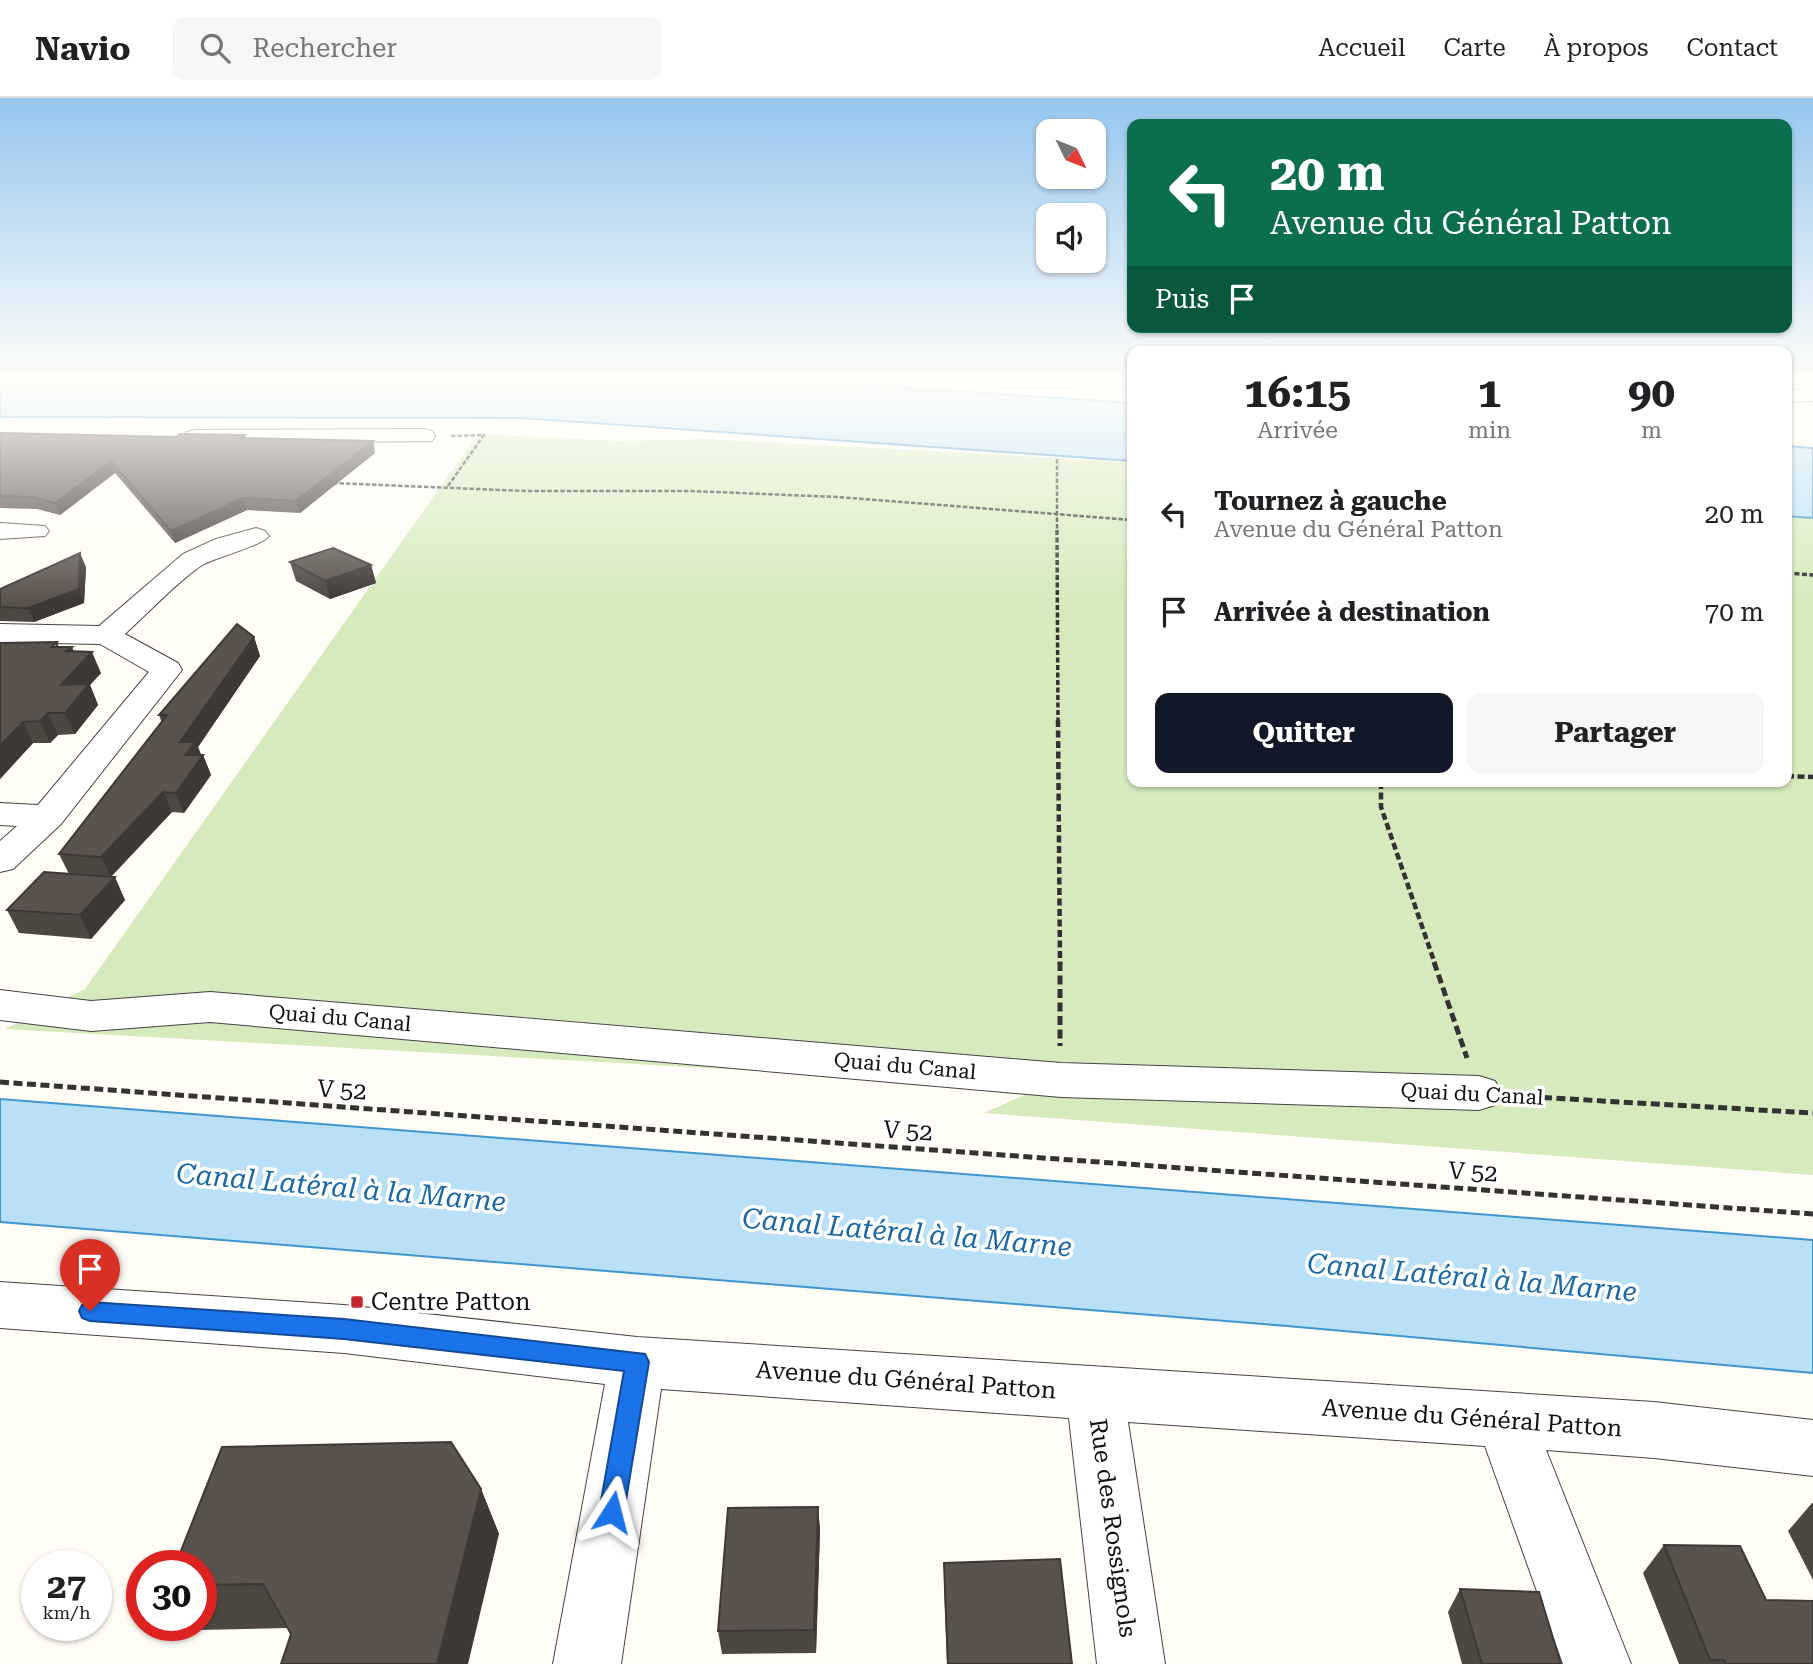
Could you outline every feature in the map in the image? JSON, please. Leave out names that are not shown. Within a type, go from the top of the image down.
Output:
[{"type":"street","points":[[0,531],[36,531]]},
{"type":"street","points":[[106,635],[192,560],[256,536]]},
{"type":"street","points":[[0,632],[106,635],[167,670],[48,816],[0,861]]},
{"type":"street","points":[[0,814],[48,816]]},
{"type":"street","name":"Quai du Canal","points":[[0,1005],[91,1016],[210,1007],[1060,1080],[1479,1093]]},
{"type":"street","name":"Avenue du Général Patton","points":[[0,1305],[344,1329],[637,1362],[1654,1430],[1813,1448]]},
{"type":"street","points":[[587,1664],[637,1362]]},
{"type":"street","name":"Rue des Rossignols","points":[[1095,1391],[1131,1664]]},
{"type":"street","points":[[1506,1422],[1597,1664]]},
{"type":"path","points":[[447,487],[470,454]]},
{"type":"path","points":[[1057,459],[1060,1080]]},
{"type":"path","points":[[322,483],[526,491],[691,491],[838,497],[1127,520]]},
{"type":"path","points":[[1792,573],[1813,575]]},
{"type":"path","points":[[1792,776],[1813,777]]},
{"type":"path","points":[[1381,787],[1381,807],[1479,1093]]},
{"type":"path","name":"V 52","points":[[0,1082],[1813,1214]]},
{"type":"path","name":"Quai du Canal","points":[[1479,1093],[1813,1114]]},
{"type":"green space","points":[[464,454],[985,454],[1127,462],[1127,787],[1792,787],[1792,509],[1813,511],[1813,1175],[984,1113],[1058,1080],[743,1070],[5,1029],[85,989]]},
{"type":"water","points":[[1034,454],[1127,454],[1127,461]]},
{"type":"water","points":[[1792,454],[1813,454],[1813,518],[1792,516]]},
{"type":"water","name":"Canal Latéral à la Marne","points":[[0,1099],[1813,1240],[1813,1373],[1287,1326],[0,1222]]},
{"type":"building","points":[[0,454],[356,454],[296,501],[243,498],[171,531],[111,461],[55,503],[32,497],[0,496]]},
{"type":"building","points":[[333,548],[371,565],[325,581],[290,562]]},
{"type":"building","points":[[80,553],[79,589],[28,608],[0,607],[0,589]]},
{"type":"building","points":[[237,624],[254,637],[180,742],[196,742],[185,755],[203,755],[176,793],[163,792],[101,857],[59,854],[167,715],[159,715]]},
{"type":"building","points":[[57,642],[52,647],[72,647],[66,651],[92,652],[61,685],[89,684],[65,713],[48,713],[40,721],[23,722],[0,746],[0,643]]},
{"type":"building","points":[[44,872],[115,877],[80,915],[7,910]]},
{"type":"building","points":[[451,1442],[481,1489],[437,1664],[281,1664],[291,1634],[263,1584],[217,1585],[217,1550],[181,1550],[222,1447]]},
{"type":"building","points":[[818,1507],[814,1630],[718,1631],[728,1508]]},
{"type":"building","points":[[1664,1545],[1740,1546],[1766,1600],[1813,1601],[1813,1664],[1726,1664],[1724,1660],[1710,1660]]},
{"type":"building","points":[[1060,1559],[1072,1664],[948,1664],[944,1563]]},
{"type":"building","points":[[1460,1589],[1539,1592],[1561,1664],[1482,1664]]},
{"type":"place","name":"Centre Patton","points":[[357,1302]]},
{"type":"route","points":[[90,1311],[344,1329],[637,1362],[612,1512]]}]
